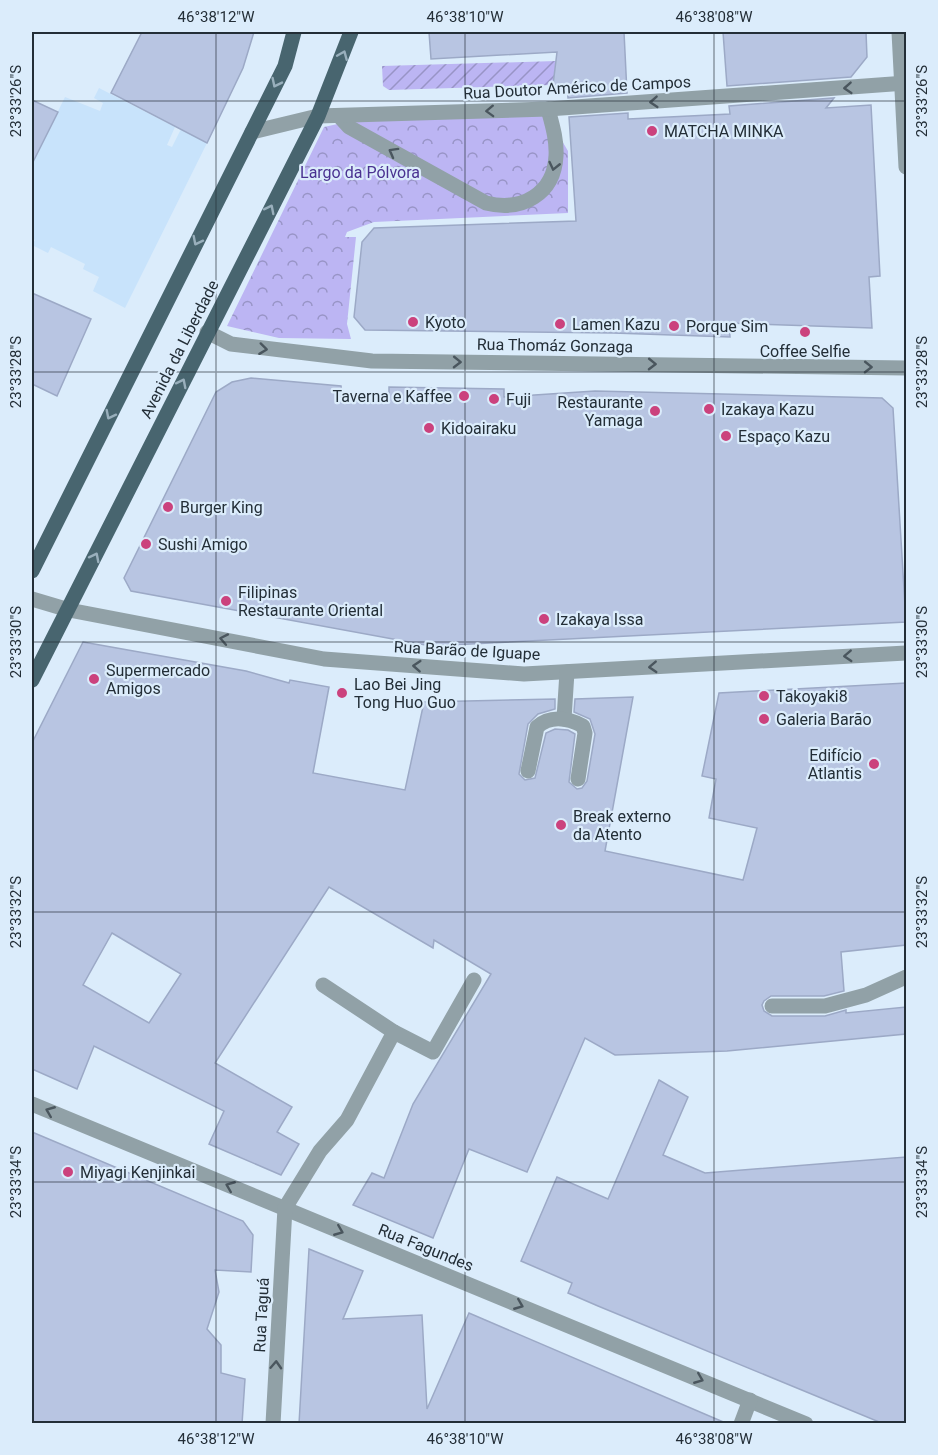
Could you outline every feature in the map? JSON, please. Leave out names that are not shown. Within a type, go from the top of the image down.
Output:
[{"type":"main road","name":"Avenida da Liberdade","points":[[32,571],[285,66],[294,32]]},
{"type":"main road","name":"Avenida da Liberdade","points":[[32,680],[318,116],[351,32]]},
{"type":"street","points":[[899,32],[904,84],[906,167]]},
{"type":"street","name":"Rua Doutor Américo de Campos","points":[[252,132],[318,116],[548,109],[904,84]]},
{"type":"street","points":[[339,116],[349,127],[486,203],[512,207],[539,195],[554,171],[556,154],[548,109]]},
{"type":"street","name":"Rua Thomáz Gonzaga","points":[[207,332],[231,344],[372,362],[906,368]]},
{"type":"street","name":"Rua Barão de Iguape","points":[[32,599],[69,609],[324,659],[524,674],[906,653]]},
{"type":"street","points":[[564,719],[567,672]]},
{"type":"street","points":[[528,771],[537,727],[549,719],[564,719],[583,726],[585,733],[578,779]]},
{"type":"street","points":[[772,1006],[825,1006],[866,995],[906,977]]},
{"type":"street","points":[[323,985],[394,1032],[433,1052],[474,980]]},
{"type":"street","points":[[285,1208],[320,1151],[347,1120],[394,1032]]},
{"type":"street","name":"Rua Fagundes","points":[[32,1104],[806,1424]]},
{"type":"street","name":"Rua Taguá","points":[[273,1424],[285,1208]]},
{"type":"street","points":[[741,1424],[750,1400]]},
{"type":"shaded area","points":[[99,88],[175,127],[167,145],[172,147],[181,129],[207,143],[125,308],[93,291],[99,277],[83,269],[85,264],[51,247],[48,253],[32,245],[35,240],[32,238],[32,164],[65,97],[100,111],[103,103],[94,98]]},
{"type":"green space","points":[[556,61],[553,85],[389,90],[383,86],[382,66]]},
{"type":"green space","name":"Largo da Pólvora","points":[[546,114],[568,151],[568,213],[374,222],[347,232],[345,237],[356,237],[347,324],[351,339],[279,338],[227,326],[324,127],[351,121]]},
{"type":"building","points":[[142,32],[254,32],[243,68],[207,143],[111,93]]},
{"type":"building","points":[[429,32],[624,32],[627,93],[568,98],[567,84],[553,85],[557,52],[431,59]]},
{"type":"building","points":[[723,32],[866,32],[867,57],[851,77],[727,86]]},
{"type":"building","points":[[834,98],[826,108],[871,105],[880,276],[869,277],[872,328],[729,323],[730,337],[365,330],[354,317],[362,242],[374,228],[576,221],[569,117],[628,113],[628,119],[730,114],[729,106]]},
{"type":"building","points":[[32,100],[58,112],[32,164]]},
{"type":"building","points":[[32,293],[91,319],[57,396],[32,384]]},
{"type":"building","points":[[251,378],[341,386],[343,402],[389,399],[389,387],[504,389],[504,397],[595,391],[882,398],[893,408],[906,622],[431,646],[131,591],[124,578],[216,392],[232,382]]},
{"type":"building","points":[[83,642],[246,671],[289,683],[290,680],[329,687],[313,773],[405,790],[424,702],[555,699],[555,709],[538,714],[528,724],[519,774],[525,780],[535,778],[546,733],[555,729],[568,730],[575,734],[569,782],[577,789],[582,788],[587,781],[595,734],[590,719],[574,712],[575,699],[633,697],[605,851],[743,880],[757,828],[709,818],[716,779],[702,776],[719,693],[906,683],[906,945],[841,952],[844,991],[824,996],[771,996],[762,1005],[764,1011],[772,1016],[825,1016],[846,1010],[846,1013],[906,1007],[906,1034],[727,1051],[615,1055],[585,1038],[527,1172],[469,1149],[433,1238],[353,1205],[372,1173],[384,1178],[413,1104],[491,974],[434,940],[433,948],[329,887],[215,1063],[292,1107],[277,1132],[299,1144],[281,1175],[209,1144],[224,1111],[94,1046],[77,1089],[32,1069],[32,743]],"holes":[[[112,933],[181,974],[149,1023],[83,985]]]},
{"type":"building","points":[[659,1080],[688,1097],[663,1155],[705,1173],[906,1157],[906,1424],[884,1424],[598,1306],[568,1293],[572,1283],[521,1261],[557,1177],[608,1199]]},
{"type":"building","points":[[32,1132],[243,1221],[253,1235],[251,1272],[215,1270],[219,1292],[207,1329],[221,1345],[221,1373],[245,1379],[242,1424],[32,1424]]},
{"type":"building","points":[[309,1249],[363,1271],[343,1319],[422,1315],[427,1409],[469,1313],[728,1424],[299,1424]]},
{"type":"place","name":"MATCHA MINKA","points":[[652,131]]},
{"type":"place","name":"Kyoto","points":[[413,322]]},
{"type":"place","name":"Lamen Kazu","points":[[560,324]]},
{"type":"place","name":"Porque Sim","points":[[674,326]]},
{"type":"place","name":"Coffee Selfie","points":[[805,332]]},
{"type":"place","name":"Taverna e Kaffee","points":[[464,396]]},
{"type":"place","name":"Fuji","points":[[494,399]]},
{"type":"place","name":"Izakaya Kazu","points":[[709,409]]},
{"type":"place","name":"Restaurante Yamaga","points":[[655,411]]},
{"type":"place","name":"Kidoairaku","points":[[429,428]]},
{"type":"place","name":"Espaço Kazu","points":[[726,436]]},
{"type":"place","name":"Burger King","points":[[168,507]]},
{"type":"place","name":"Sushi Amigo","points":[[146,544]]},
{"type":"place","name":"Filipinas Restaurante Oriental","points":[[226,601]]},
{"type":"place","name":"Izakaya Issa","points":[[544,619]]},
{"type":"place","name":"Supermercado Amigos","points":[[94,679]]},
{"type":"place","name":"Lao Bei Jing Tong Huo Guo","points":[[342,693]]},
{"type":"place","name":"Takoyaki8","points":[[764,696]]},
{"type":"place","name":"Galeria Barão","points":[[764,719]]},
{"type":"place","name":"Edifício Atlantis","points":[[874,764]]},
{"type":"place","name":"Break externo da Atento","points":[[561,825]]},
{"type":"place","name":"Miyagi Kenjinkai","points":[[68,1172]]}]
